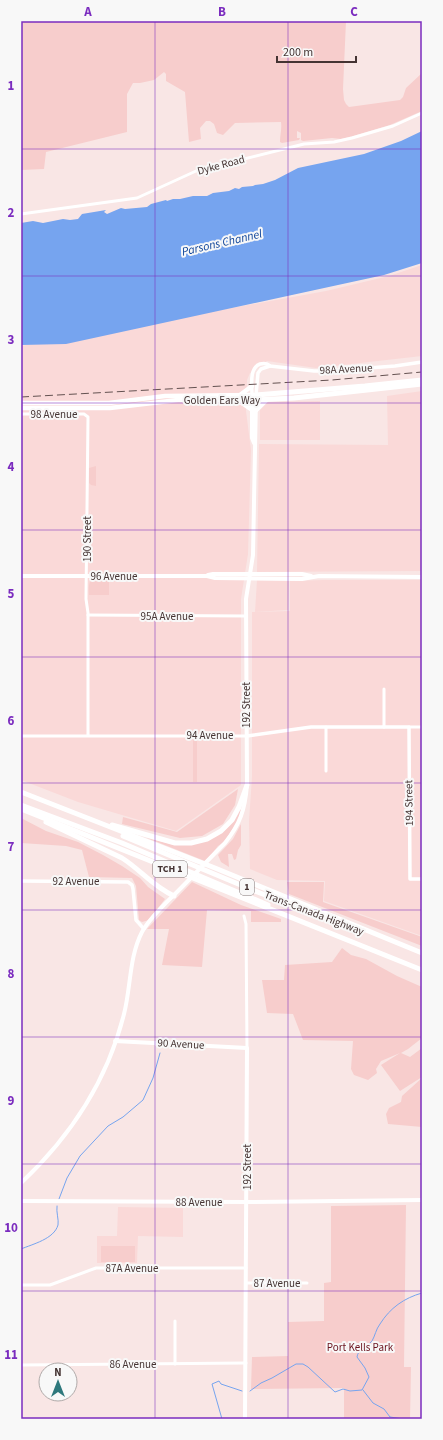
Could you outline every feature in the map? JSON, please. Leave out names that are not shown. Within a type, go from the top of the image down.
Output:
[{"type":"highway","name":"Golden Ears Way","points":[[254,397],[422,380]]},
{"type":"highway","name":"Golden Ears Way","points":[[254,397],[266,400],[422,384]]},
{"type":"highway","points":[[254,410],[266,400]]},
{"type":"highway","points":[[84,817],[175,843],[191,843],[207,839],[220,831],[232,820],[239,807],[247,785]]},
{"type":"highway","name":"Trans-Canada Highway","points":[[21,792],[215,868],[422,953]]},
{"type":"highway","name":"Trans-Canada Highway","points":[[21,805],[122,843],[313,925]]},
{"type":"highway","name":"Trans-Canada Highway","points":[[21,809],[422,970]]},
{"type":"highway","points":[[28,812],[43,821],[122,858],[156,886],[174,896]]},
{"type":"main road","points":[[240,395],[252,386]]},
{"type":"main road","name":"Golden Ears Way","points":[[21,403],[104,403],[165,396],[240,395],[254,397]]},
{"type":"main road","name":"Golden Ears Way","points":[[21,408],[110,408],[172,401],[239,400],[254,397]]},
{"type":"main road","name":"192 Street","points":[[21,1184],[55,1148],[76,1121],[102,1075],[115,1041],[126,1003],[136,947],[144,929],[150,920],[225,843],[234,832],[244,807],[247,785],[246,599],[253,555],[254,443],[256,438],[254,397]]},
{"type":"main road","points":[[239,400],[254,410]]},
{"type":"main road","name":"96 Avenue","points":[[21,576],[207,576],[215,578],[249,576],[302,579],[311,577],[422,577]]},
{"type":"main road","name":"90 Avenue","points":[[115,1041],[247,1048]]},
{"type":"main road","name":"192 Street","points":[[245,1419],[247,1048]]},
{"type":"main road","name":"88 Avenue","points":[[22,1202],[422,1200]]},
{"type":"street","name":"Dyke Road","points":[[21,214],[137,198],[196,171],[304,144],[334,142],[352,138],[393,126],[422,113]]},
{"type":"street","name":"98A Avenue","points":[[270,366],[314,371],[329,371],[395,366],[422,362]]},
{"type":"street","name":"192 Street","points":[[254,397],[252,375],[256,367],[264,363],[270,366]]},
{"type":"street","name":"192 Street","points":[[254,397],[258,373],[261,369],[270,366]]},
{"type":"street","name":"98 Avenue","points":[[21,414],[87,415]]},
{"type":"street","name":"190 Street","points":[[87,415],[86,599],[88,616],[88,735]]},
{"type":"street","name":"95A Avenue","points":[[88,616],[246,616]]},
{"type":"street","points":[[384,689],[384,727]]},
{"type":"street","points":[[326,727],[326,771]]},
{"type":"street","name":"194 Street","points":[[408,727],[410,878],[422,878]]},
{"type":"street","name":"94 Avenue","points":[[21,736],[246,736],[299,728],[422,727]]},
{"type":"street","name":"92 Avenue","points":[[21,881],[124,881],[131,884],[133,889],[136,920],[144,929]]},
{"type":"street","name":"192 Street","points":[[244,916],[246,928],[247,1048]]},
{"type":"street","name":"87A Avenue","points":[[21,1285],[50,1285],[96,1268],[246,1268]]},
{"type":"street","name":"87 Avenue","points":[[246,1283],[307,1283]]},
{"type":"street","points":[[175,1321],[175,1364]]},
{"type":"street","name":"86 Avenue","points":[[21,1365],[246,1363]]},
{"type":"shaded area","points":[[422,265],[422,356],[316,368],[267,361],[250,373],[247,380],[246,411],[251,450],[248,554],[241,599],[241,785],[176,831],[78,802],[21,780],[21,346],[326,291],[389,276]]},
{"type":"shaded area","points":[[422,391],[422,571],[257,572],[259,444],[388,445],[387,396]]},
{"type":"shaded area","points":[[320,401],[320,440],[260,440],[260,410],[268,402]]},
{"type":"shaded area","points":[[257,580],[289,581],[288,610],[255,612]]},
{"type":"shaded area","points":[[422,580],[422,936],[324,901],[325,881],[277,880],[250,869],[249,821],[252,777],[252,612],[290,611],[290,581]]},
{"type":"shaded area","points":[[118,1207],[183,1208],[183,1237],[138,1236],[137,1263],[97,1263],[97,1236],[117,1236]]},
{"type":"green space","points":[[21,21],[346,21],[343,89],[346,104],[349,107],[400,100],[403,97],[406,88],[422,73],[422,111],[390,125],[341,139],[332,138],[303,141],[301,140],[301,133],[297,131],[297,138],[300,138],[299,140],[282,143],[280,142],[281,122],[235,123],[223,135],[217,133],[214,124],[210,121],[206,121],[200,128],[201,139],[189,142],[185,92],[166,81],[166,74],[164,72],[154,80],[133,83],[127,94],[127,132],[46,152],[44,169],[21,170]]},
{"type":"green space","points":[[96,466],[96,486],[89,483],[89,468]]},
{"type":"green space","points":[[109,578],[109,595],[89,595],[89,584],[92,579]]},
{"type":"green space","points":[[193,739],[197,739],[197,782],[193,782]]},
{"type":"green space","points":[[238,789],[235,805],[223,824],[202,836],[180,838],[122,824],[123,817],[177,832]]},
{"type":"green space","points":[[239,810],[241,810],[238,821],[224,842],[218,846],[205,861],[147,838],[175,845],[210,839]]},
{"type":"green space","points":[[21,818],[46,831],[78,842],[103,855],[140,878],[148,887],[165,899],[149,920],[142,922],[139,920],[136,886],[132,878],[89,877],[82,850],[66,846],[21,843]]},
{"type":"green space","points":[[241,824],[241,845],[236,859],[234,860],[232,854],[228,854],[229,867],[221,862],[218,855],[233,839]]},
{"type":"green space","points":[[192,882],[241,905],[281,919],[281,922],[251,922],[251,911],[207,910],[202,967],[162,965],[169,929],[147,929]]},
{"type":"green space","points":[[287,882],[324,882],[323,902],[422,937],[422,946],[289,894]]},
{"type":"green space","points":[[342,948],[351,955],[366,959],[397,976],[422,987],[422,1038],[401,1053],[410,1057],[422,1048],[422,1077],[400,1091],[381,1065],[400,1053],[381,1061],[376,1069],[377,1073],[368,1080],[354,1075],[351,1069],[353,1041],[303,1040],[293,1014],[267,1013],[262,980],[284,980],[285,965],[332,962]]},
{"type":"green space","points":[[422,1078],[422,1127],[388,1124],[386,1114],[389,1108],[401,1102],[402,1096]]},
{"type":"green space","name":"Port Kells Park","points":[[406,1205],[404,1367],[411,1367],[410,1419],[344,1419],[344,1388],[251,1389],[252,1357],[288,1356],[288,1322],[324,1321],[324,1283],[331,1282],[331,1206]]},
{"type":"green space","points":[[101,1246],[135,1246],[135,1262],[101,1262]]},
{"type":"water","name":"Parsons Channel","points":[[422,131],[422,263],[384,275],[66,344],[21,345],[21,223],[33,221],[43,223],[63,219],[78,219],[82,214],[106,210],[104,212],[107,214],[121,208],[147,207],[151,204],[166,200],[193,196],[207,196],[213,193],[229,191],[235,188],[239,189],[242,187],[263,184],[275,180],[298,168],[364,154],[401,141]]},
{"type":"waterway","points":[[59,1199],[67,1178],[80,1156],[108,1126],[123,1117],[143,1100],[153,1078],[160,1053]]},
{"type":"waterway","points":[[21,1249],[48,1237],[56,1230],[58,1225],[57,1206]]},
{"type":"waterway","points":[[250,1391],[261,1383],[296,1364],[303,1364],[308,1367],[335,1392],[343,1389],[350,1391],[362,1390],[369,1377],[365,1368],[357,1357],[359,1352],[372,1341],[384,1318],[393,1308],[403,1301],[422,1293]]},
{"type":"waterway","points":[[222,1419],[212,1384],[219,1381],[221,1384],[242,1391]]},
{"type":"waterway","points":[[363,1390],[373,1403],[384,1409],[390,1417],[403,1419]]},
{"type":"railway","points":[[21,397],[332,380],[422,372]]}]
